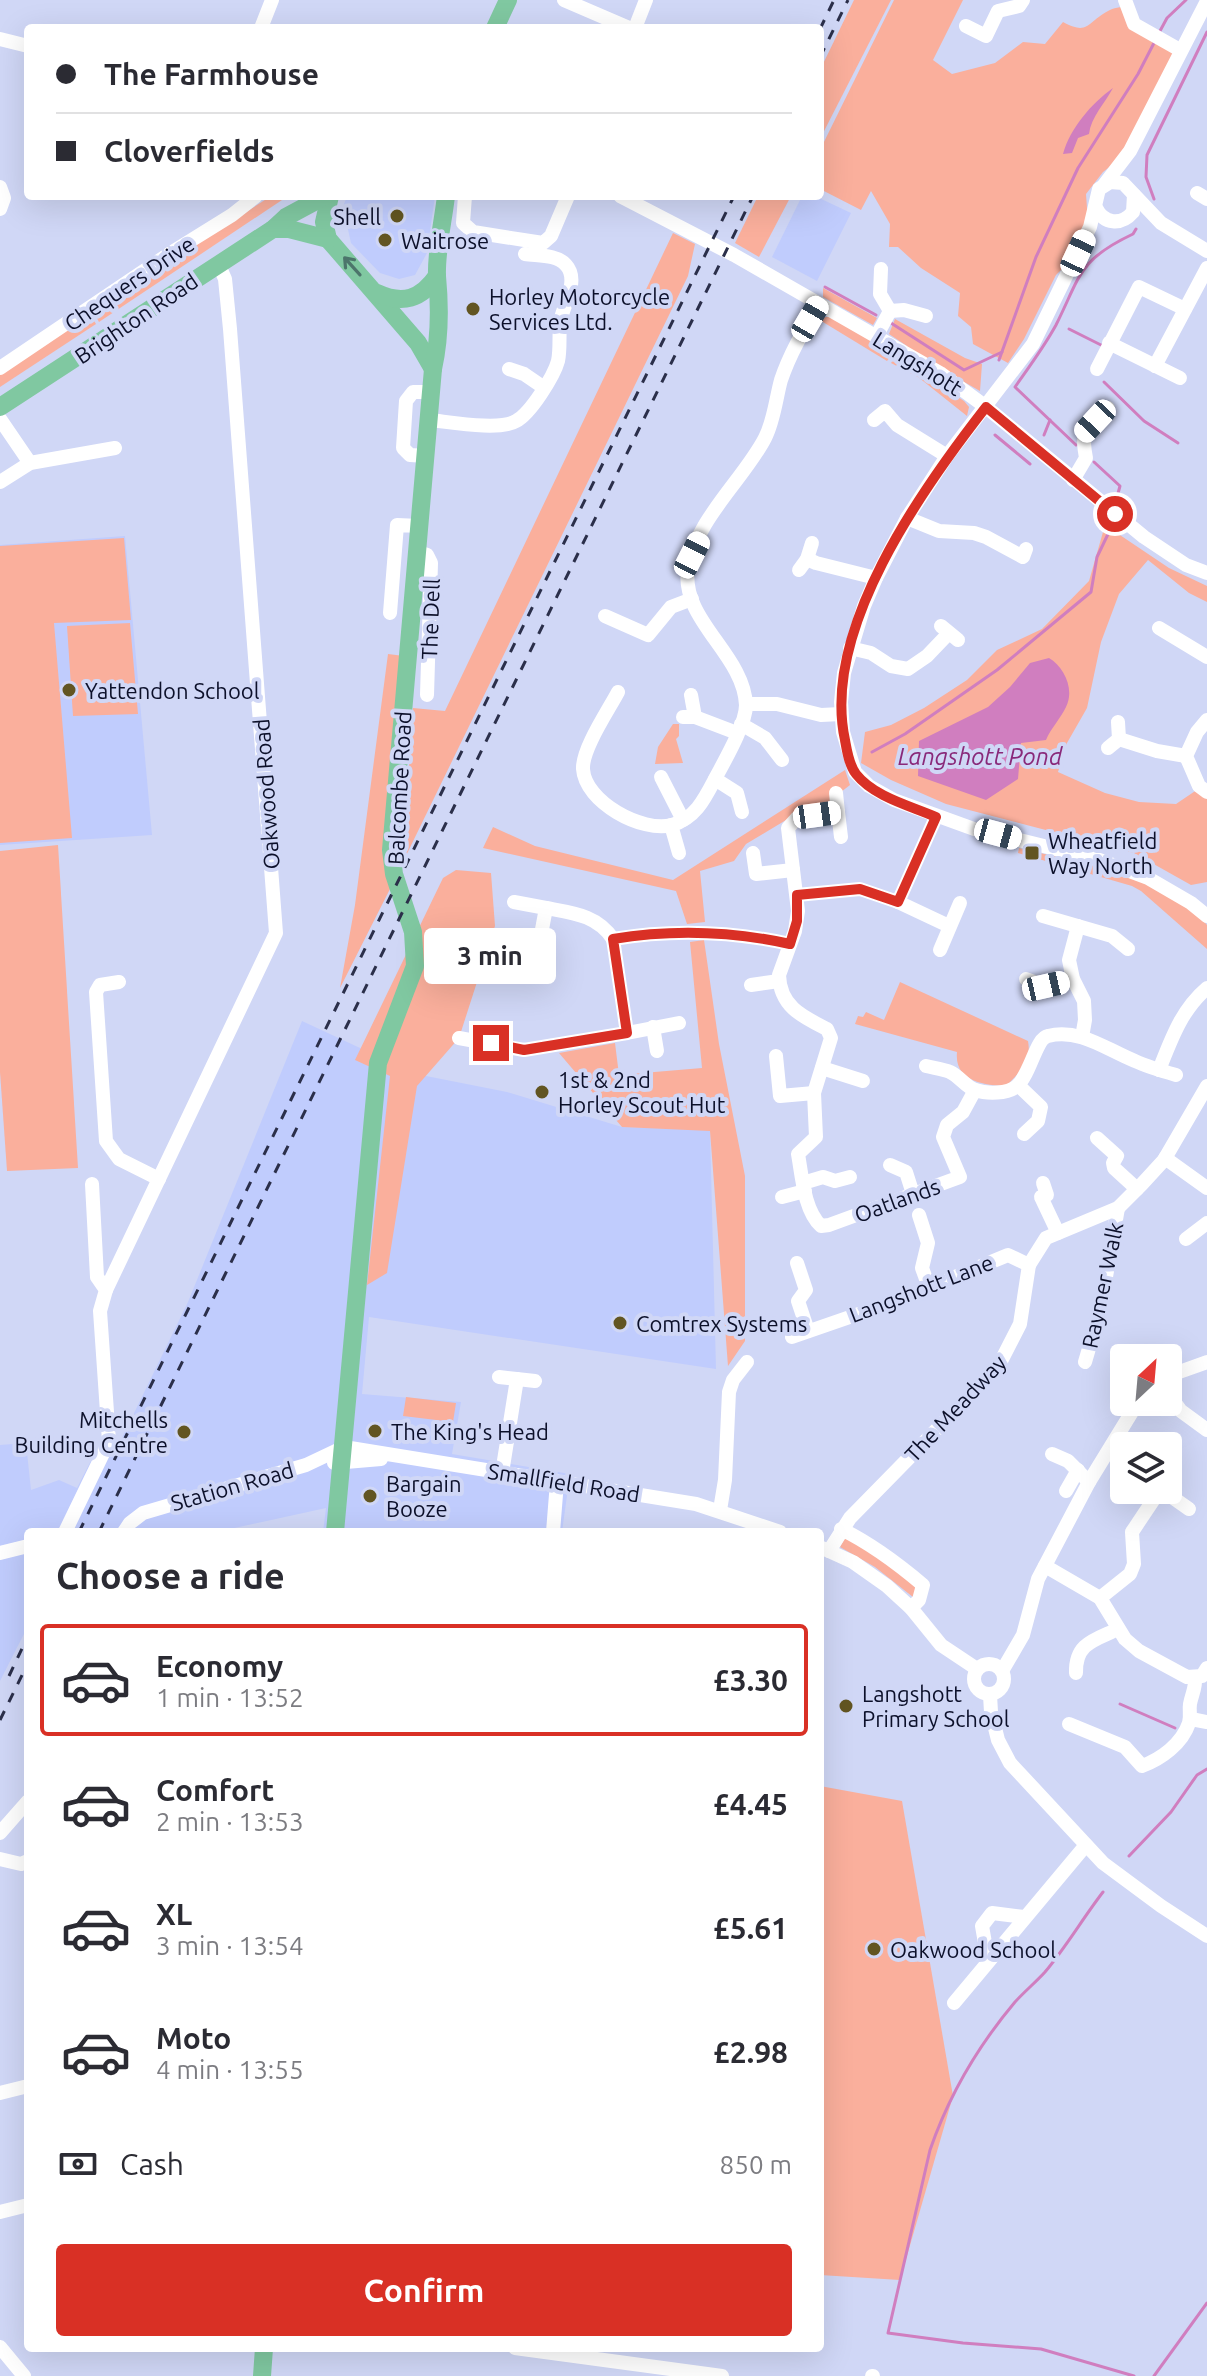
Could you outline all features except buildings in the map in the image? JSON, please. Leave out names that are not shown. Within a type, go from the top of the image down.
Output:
[{"type":"main road","points":[[497,24],[508,0]]},
{"type":"main road","name":"Brighton Road","points":[[0,407],[273,229],[286,217],[319,200]]},
{"type":"main road","points":[[327,200],[324,222],[328,239],[418,343],[433,369]]},
{"type":"main road","name":"Balcombe Road","points":[[335,1528],[378,1063],[415,966],[413,932],[394,874],[391,850],[438,335],[440,291],[437,276],[446,200]]},
{"type":"main road","points":[[273,229],[307,232],[328,239]]},
{"type":"main road","points":[[377,293],[388,298],[410,299],[429,288],[437,276]]},
{"type":"main road","points":[[418,343],[428,342],[438,335]]},
{"type":"main road","points":[[262,2376],[264,2352]]},
{"type":"street","points":[[263,24],[272,0]]},
{"type":"street","points":[[564,0],[622,24]]},
{"type":"street","points":[[634,24],[646,0]]},
{"type":"street","points":[[966,26],[983,41],[998,11],[1019,6],[1023,0]]},
{"type":"street","points":[[1125,0],[1134,24],[1175,48]]},
{"type":"street","points":[[1205,910],[1148,878],[1097,859],[974,829],[894,800],[857,775],[848,754],[841,714],[844,673],[850,648],[876,578],[907,518],[947,456],[1033,344],[1090,227],[1096,195],[1130,151],[1175,48],[1207,1]]},
{"type":"street","points":[[0,39],[24,45]]},
{"type":"street","points":[[1078,253],[1096,232],[1133,212],[1128,169],[1130,151]]},
{"type":"street","points":[[1104,185],[1117,182],[1132,192],[1161,223],[1207,251]]},
{"type":"street","points":[[0,187],[4,198],[0,209]]},
{"type":"street","name":"Chequers Drive","points":[[0,368],[251,200]]},
{"type":"street","points":[[465,200],[463,223],[473,232],[543,243],[551,236],[566,200]]},
{"type":"street","name":"Langshott","points":[[628,200],[734,255],[940,373],[1153,544],[1186,565],[1207,573]]},
{"type":"street","points":[[1096,208],[1103,218],[1161,223]]},
{"type":"street","points":[[430,420],[508,425],[529,411],[557,364],[561,321],[569,296],[571,275],[566,264],[554,258],[525,254]]},
{"type":"street","name":"Oakwood Road","points":[[106,1290],[267,954],[276,927],[229,315],[225,279],[218,263]]},
{"type":"street","points":[[1155,366],[1207,268]]},
{"type":"street","points":[[881,269],[880,294],[890,311]]},
{"type":"street","points":[[1097,369],[1139,287],[1185,309]]},
{"type":"street","points":[[618,692],[586,755],[583,770],[587,785],[600,802],[633,819],[652,825],[677,822],[701,805],[739,728],[746,704],[736,671],[692,599],[688,582],[692,555],[715,509],[766,436],[788,361],[819,304]]},
{"type":"street","points":[[890,311],[904,310],[926,316]]},
{"type":"street","points":[[876,337],[890,311]]},
{"type":"street","points":[[1109,343],[1180,378]]},
{"type":"street","points":[[509,369],[524,374],[543,387]]},
{"type":"street","points":[[426,456],[410,455],[403,448],[406,401],[413,392],[432,392]]},
{"type":"street","points":[[1073,480],[1086,458],[1081,442],[1083,434],[1108,408]]},
{"type":"street","points":[[874,420],[885,411],[897,425],[947,456]]},
{"type":"street","points":[[0,419],[30,463]]},
{"type":"street","points":[[0,482],[30,463],[115,448]]},
{"type":"street","points":[[907,518],[939,531],[974,533],[1023,556]]},
{"type":"street","points":[[390,613],[397,525],[419,526]]},
{"type":"street","points":[[812,543],[803,565],[816,563],[876,578]]},
{"type":"street","name":"The Dell","points":[[418,552],[427,555],[431,563],[427,695]]},
{"type":"street","points":[[605,616],[648,635],[671,607],[692,599]]},
{"type":"street","points":[[1159,628],[1207,657]]},
{"type":"street","points":[[850,648],[871,653],[891,666],[908,669],[927,656],[949,633]]},
{"type":"street","points":[[691,695],[689,717],[739,728],[765,738],[782,760]]},
{"type":"street","points":[[746,704],[777,704],[821,715],[841,714]]},
{"type":"street","points":[[1207,720],[1197,732],[1186,756],[1199,786],[1207,792]]},
{"type":"street","points":[[1118,722],[1113,744],[1186,756]]},
{"type":"street","points":[[661,777],[677,822],[679,853]]},
{"type":"street","points":[[715,779],[737,793],[742,812]]},
{"type":"street","points":[[836,793],[841,837]]},
{"type":"street","points":[[804,1187],[798,1154],[816,1137],[814,1093],[831,1038],[830,1032],[793,1011],[779,981],[797,921],[797,895],[788,828],[797,818],[838,812]]},
{"type":"street","points":[[898,902],[936,817]]},
{"type":"street","points":[[753,853],[756,874],[793,870]]},
{"type":"street","points":[[797,895],[860,889],[898,902],[949,926]]},
{"type":"street","points":[[514,902],[586,915],[613,939],[627,1033]]},
{"type":"street","points":[[940,950],[960,903]]},
{"type":"street","points":[[537,956],[546,908]]},
{"type":"street","points":[[1043,916],[1112,936],[1128,949]]},
{"type":"street","points":[[1078,926],[1069,960],[1073,979],[1084,1001],[1082,1037]]},
{"type":"street","points":[[613,939],[659,934],[731,933],[790,944]]},
{"type":"street","points":[[1026,979],[1041,986],[1073,979]]},
{"type":"street","points":[[751,985],[779,981]]},
{"type":"street","points":[[119,982],[100,985],[96,992],[106,1141],[119,1159],[159,1179]]},
{"type":"street","points":[[1159,1070],[1177,1026],[1194,999],[1207,988]]},
{"type":"street","points":[[459,1038],[524,1050],[679,1023]]},
{"type":"street","points":[[653,1027],[657,1051]]},
{"type":"street","points":[[926,1066],[951,1072],[975,1090],[1006,1092],[1018,1085],[1032,1066],[1039,1041],[1044,1036],[1082,1037],[1176,1075]]},
{"type":"street","points":[[776,1056],[780,1096],[814,1093]]},
{"type":"street","points":[[822,1068],[863,1081]]},
{"type":"street","points":[[1018,1085],[1041,1107],[1038,1121],[1024,1134]]},
{"type":"street","name":"Langshott Lane","points":[[792,1337],[1008,1255],[1029,1265],[1046,1238],[1118,1208],[1137,1189],[1165,1158],[1207,1086]]},
{"type":"street","name":"Oatlands","points":[[804,1187],[821,1226],[960,1177],[943,1137],[947,1125],[963,1112],[975,1090]]},
{"type":"street","points":[[1097,1138],[1117,1156],[1114,1168],[1137,1189]]},
{"type":"street","points":[[1165,1158],[1207,1188]]},
{"type":"street","points":[[890,1165],[906,1172],[913,1194]]},
{"type":"street","points":[[782,1197],[823,1177],[835,1181],[850,1177]]},
{"type":"street","points":[[1043,1183],[1047,1195],[1041,1197],[1058,1233]]},
{"type":"street","points":[[67,1528],[109,1441],[100,1311],[106,1290],[97,1277],[92,1184]]},
{"type":"street","name":"Raymer Walk","points":[[1085,1362],[1100,1311],[1118,1208]]},
{"type":"street","points":[[919,1215],[928,1243],[922,1261],[929,1287]]},
{"type":"street","points":[[1186,1239],[1207,1223]]},
{"type":"street","points":[[797,1263],[806,1290],[798,1301],[808,1331]]},
{"type":"street","name":"The Meadway","points":[[825,1549],[998,1367],[1020,1324],[1029,1265]]},
{"type":"street","points":[[720,1510],[726,1468],[729,1392],[733,1380],[747,1362]]},
{"type":"street","points":[[1182,1371],[1207,1362]]},
{"type":"street","points":[[499,1377],[535,1381]]},
{"type":"street","points":[[502,1473],[517,1379]]},
{"type":"street","points":[[1182,1412],[1207,1430]]},
{"type":"street","points":[[977,1669],[974,1684],[980,1692],[990,1695],[998,1692],[1003,1685],[1002,1671],[1023,1635],[1032,1596],[1045,1566],[1089,1482],[1129,1416]]},
{"type":"street","points":[[1052,1454],[1068,1461],[1089,1482]]},
{"type":"street","name":"Smallfield Road","points":[[344,1455],[393,1456],[557,1482],[720,1510],[769,1528]]},
{"type":"street","name":"Station Road","points":[[127,1528],[143,1513],[344,1455]]},
{"type":"street","points":[[1066,1491],[1078,1470]]},
{"type":"street","points":[[553,1528],[557,1482]]},
{"type":"street","points":[[1100,1598],[1130,1574],[1134,1564],[1132,1532],[1151,1504]]},
{"type":"street","points":[[1182,1504],[1189,1509]]},
{"type":"street","points":[[841,1529],[878,1549],[923,1585],[919,1600],[911,1608]]},
{"type":"street","points":[[0,1553],[24,1547]]},
{"type":"street","points":[[825,1549],[863,1568],[911,1608],[941,1645],[977,1669]]},
{"type":"street","points":[[1045,1566],[1100,1598],[1125,1639],[1158,1663],[1187,1677],[1201,1673]]},
{"type":"street","points":[[1076,1673],[1075,1660],[1080,1649],[1118,1629]]},
{"type":"street","points":[[977,1669],[987,1664],[1002,1671]]},
{"type":"street","points":[[1127,1776],[1174,1745],[1191,1719],[1189,1707],[1201,1673]]},
{"type":"street","points":[[990,1695],[998,1740],[1010,1763],[1103,1863],[1207,1936]]},
{"type":"street","points":[[1191,1719],[1207,1722]]},
{"type":"street","points":[[1069,1724],[1082,1738],[1125,1747],[1142,1766]]},
{"type":"street","points":[[0,1833],[24,1806]]},
{"type":"street","points":[[954,2003],[1086,1845]]},
{"type":"street","points":[[0,1859],[24,1863]]},
{"type":"street","points":[[988,1960],[982,1926],[992,1913],[1024,1917]]},
{"type":"street","points":[[0,2093],[24,2087]]},
{"type":"street","points":[[0,2212],[24,2206]]},
{"type":"street","points":[[0,2347],[23,2375]]},
{"type":"street","points":[[545,2352],[722,2376]]},
{"type":"shaded area","points":[[854,0],[891,0],[824,131],[824,62]]},
{"type":"shaded area","points":[[894,0],[963,0],[933,60],[952,74],[995,63],[1023,42],[1045,44],[1063,22],[1083,28],[1110,10],[1127,6],[1134,24],[1180,50],[1130,151],[1103,172],[1086,194],[1088,222],[1078,253],[1056,275],[1024,339],[1008,363],[973,344],[971,327],[958,316],[960,293],[921,268],[898,247],[889,247],[890,224],[871,191],[861,210],[824,191],[824,142]]},
{"type":"shaded area","points":[[265,200],[282,200],[99,322],[93,311]]},
{"type":"shaded area","points":[[346,200],[434,200],[427,253],[415,275],[399,279],[380,273],[351,243],[343,207]]},
{"type":"shaded area","points":[[756,200],[789,200],[759,257],[735,243]]},
{"type":"shaded area","points":[[800,200],[823,200],[851,213],[817,281],[772,257]]},
{"type":"shaded area","points":[[673,233],[695,244],[688,276],[402,864],[413,708],[445,711]]},
{"type":"shaded area","points":[[823,288],[877,318],[873,325],[823,297]]},
{"type":"shaded area","points":[[89,313],[96,324],[0,387],[0,372]]},
{"type":"shaded area","points":[[826,317],[893,353],[887,361],[818,319]]},
{"type":"shaded area","points":[[895,319],[965,358],[982,364],[980,391],[906,349],[907,346],[889,334]]},
{"type":"shaded area","points":[[896,356],[964,401],[969,407],[967,416],[918,377],[891,363]]},
{"type":"shaded area","points":[[1105,525],[1169,568],[1207,586],[1207,602],[1189,593],[1148,560],[1119,594],[1101,642],[1087,708],[1067,743],[1058,772],[1105,793],[1139,802],[1176,804],[1207,783],[1207,882],[1191,885],[1134,853],[946,804],[861,763],[865,732],[891,725],[924,708],[967,680],[997,650],[1042,629],[1089,581]]},
{"type":"shaded area","name":"Yattendon School","points":[[125,536],[152,835],[0,845],[0,545]]},
{"type":"shaded area","points":[[124,538],[131,620],[54,623],[72,838],[0,843],[0,546]]},
{"type":"shaded area","points":[[130,623],[138,714],[73,716],[67,626]]},
{"type":"shaded area","points":[[388,654],[404,656],[390,889],[340,988],[355,905]]},
{"type":"shaded area","points":[[673,724],[679,724],[676,739],[683,763],[655,764],[658,747]]},
{"type":"shaded area","points":[[845,770],[850,785],[823,806],[791,817],[746,844],[734,861],[700,871],[705,922],[687,924],[676,891],[483,848],[493,827],[535,846],[673,880]]},
{"type":"shaded area","points":[[58,845],[78,1168],[7,1171],[0,1072],[0,851]]},
{"type":"shaded area","points":[[1019,848],[1094,866],[1169,894],[1190,908],[1207,925],[1207,949],[1132,886],[1018,853]]},
{"type":"shaded area","points":[[456,870],[491,873],[495,926],[459,1038],[417,1086],[387,1273],[367,1285],[390,1076],[355,1060],[443,878]]},
{"type":"shaded area","points":[[704,940],[719,1044],[745,1176],[745,1341],[728,1366],[710,1131],[622,1127],[559,1053],[615,1043],[619,1075],[702,1068],[690,942]]},
{"type":"shaded area","points":[[900,982],[1028,1041],[1028,1055],[1020,1071],[1006,1086],[980,1083],[960,1070],[957,1052],[855,1024],[858,1016],[863,1017],[866,1012],[884,1020]]},
{"type":"shaded area","points":[[302,1021],[416,1074],[507,1092],[622,1127],[710,1130],[716,1369],[369,1317],[362,1394],[461,1402],[452,1454],[570,1474],[563,1528],[324,1528],[326,1508],[234,1528],[24,1528],[24,1634],[0,1681],[0,1445],[26,1443],[31,1490],[59,1480],[77,1488],[101,1441],[119,1444],[188,1302]]},
{"type":"shaded area","points":[[406,1397],[456,1403],[453,1422],[403,1416]]},
{"type":"shaded area","points":[[845,1538],[864,1547],[918,1586],[913,1597],[875,1567],[840,1547]]},
{"type":"shaded area","name":"Oakwood School","points":[[824,1787],[902,1801],[953,2096],[900,2280],[824,2275]]},
{"type":"water","points":[[1113,88],[1095,116],[1089,134],[1078,138],[1072,153],[1063,154],[1083,117]]},
{"type":"water","name":"Langshott Pond","points":[[1049,658],[1066,679],[1068,700],[1046,740],[1021,743],[1018,779],[986,800],[918,776],[919,741],[988,707],[1030,663]]},
{"type":"waterway","points":[[1160,31],[1167,18],[1186,0]]},
{"type":"waterway","points":[[1154,199],[1146,177],[1147,155],[1207,32]]},
{"type":"waterway","points":[[999,360],[1036,257],[1078,168],[1138,74],[1155,41]]},
{"type":"waterway","points":[[1076,445],[1015,387],[1051,333],[1083,270],[1101,252],[1133,234],[1136,229]]},
{"type":"waterway","points":[[825,287],[876,315]]},
{"type":"waterway","points":[[891,323],[964,370],[1002,352]]},
{"type":"waterway","points":[[1069,329],[1101,345]]},
{"type":"waterway","points":[[1104,382],[1144,421],[1178,443]]},
{"type":"waterway","points":[[1044,435],[1050,420]]},
{"type":"waterway","points":[[995,435],[1030,464]]},
{"type":"waterway","points":[[1094,462],[1120,486],[1117,497]]},
{"type":"waterway","points":[[872,752],[905,734],[997,670],[1091,592],[1097,557],[1110,530]]},
{"type":"waterway","points":[[1120,1704],[1175,1728]]},
{"type":"waterway","points":[[1129,1856],[1171,1812],[1197,1775],[1207,1769]]},
{"type":"waterway","points":[[1103,1892],[1042,1976],[1015,2002],[989,2036],[946,2110],[930,2150],[888,2333],[1041,2349],[1134,2376]]},
{"type":"waterway","points":[[1154,2376],[1207,2303]]},
{"type":"railway","points":[[822,24],[834,0]]},
{"type":"railway","points":[[824,49],[848,0]]},
{"type":"railway","points":[[81,1528],[732,200]]},
{"type":"railway","points":[[101,1528],[751,200]]},
{"type":"railway","points":[[9,1676],[24,1644]]},
{"type":"railway","points":[[0,1720],[24,1671]]},
{"type":"place","name":"Shell","points":[[397,216]]},
{"type":"place","name":"Waitrose","points":[[385,240]]},
{"type":"place","name":"Horley Motorcycle Services Ltd.","points":[[473,309]]},
{"type":"place","name":"Yattendon School","points":[[69,690]]},
{"type":"place","name":"Wheatfield Way North","points":[[1032,853]]},
{"type":"place","name":"1st & 2nd Horley Scout Hut","points":[[542,1092]]},
{"type":"place","name":"Comtrex Systems","points":[[620,1323]]},
{"type":"place","name":"The King's Head","points":[[375,1431]]},
{"type":"place","name":"Mitchells Building Centre","points":[[184,1432]]},
{"type":"place","name":"Bargain Booze","points":[[370,1496]]},
{"type":"place","name":"Langshott Primary School","points":[[846,1706]]},
{"type":"place","name":"Oakwood School","points":[[874,1949]]},
{"type":"route","points":[[491,1043],[524,1050],[627,1033],[613,939],[634,935],[731,933],[790,944],[797,921],[797,895],[860,889],[898,902],[936,817],[894,800],[869,786],[855,772],[848,754],[841,714],[844,673],[864,606],[897,536],[947,456],[986,407],[1115,514]]}]
